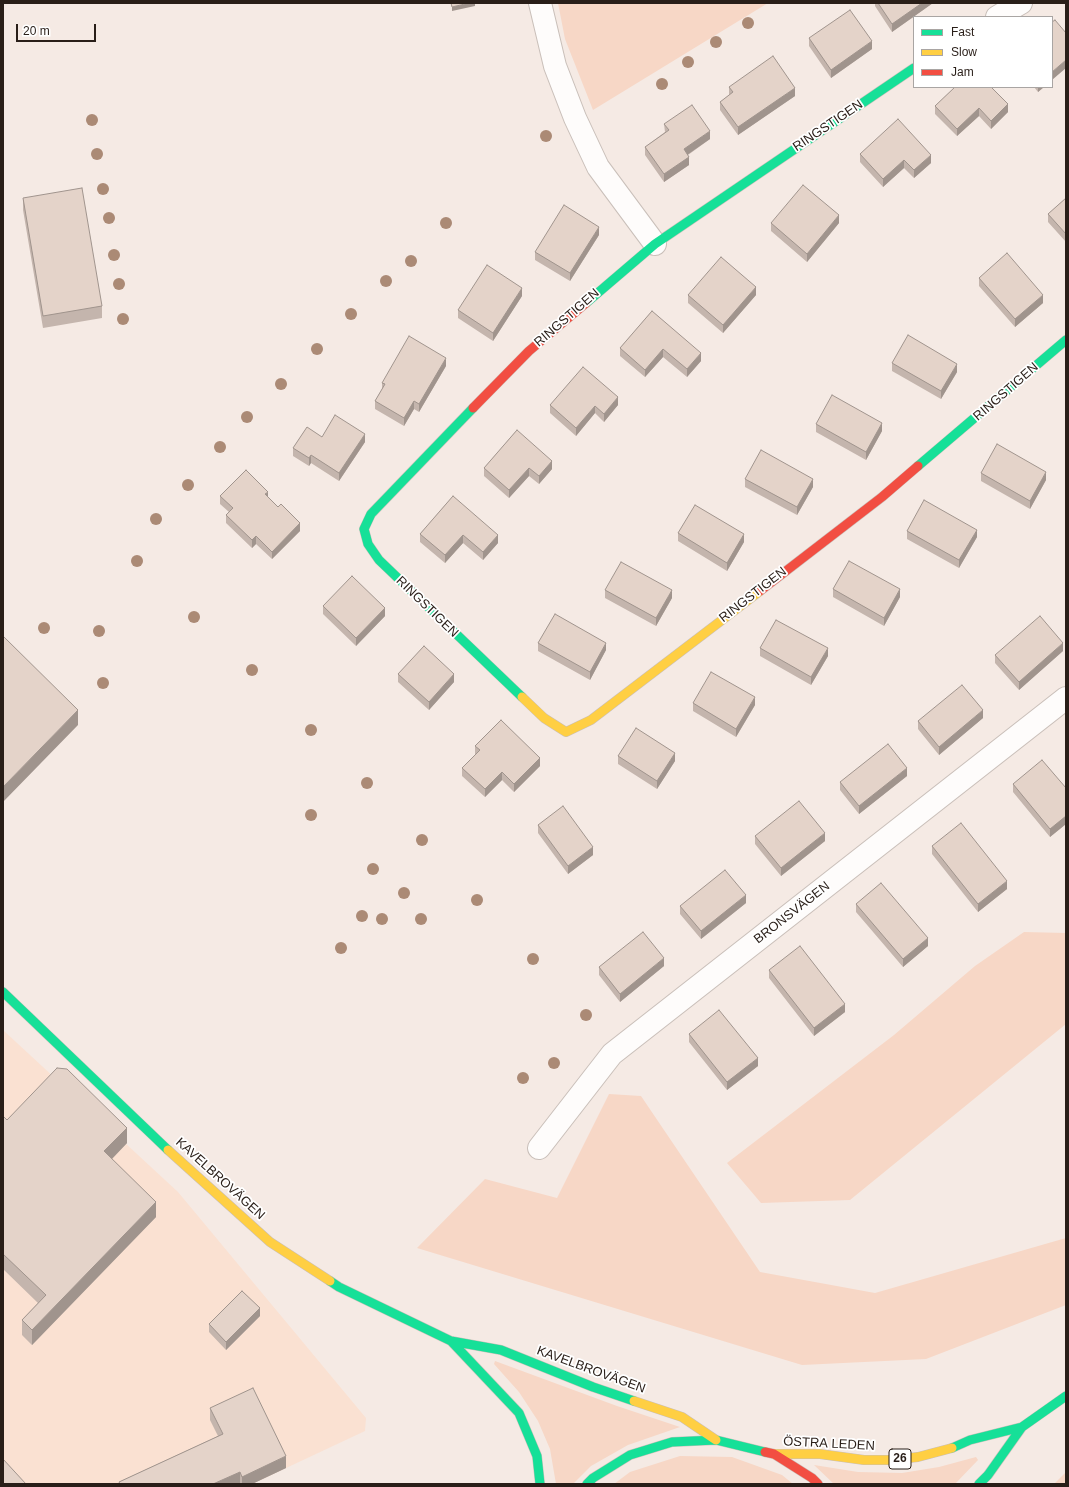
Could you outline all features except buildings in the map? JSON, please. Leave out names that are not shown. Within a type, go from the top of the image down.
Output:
[{"type":"main road","name":"RINGSTIGEN","points":[[913,69],[655,244],[529,351],[371,514],[364,530],[368,544],[379,560],[544,718],[566,732],[591,720],[882,497],[1066,340]]},
{"type":"main road","name":"KAVELBROVÄGEN","points":[[3,992],[181,1162],[270,1242],[339,1287],[451,1341],[501,1350],[593,1387],[682,1416],[716,1440]]},
{"type":"main road","name":"KAVELBROVÄGEN","points":[[451,1341],[519,1413],[537,1456],[540,1484]]},
{"type":"main road","name":"ÖSTRA LEDEN","points":[[979,1484],[988,1475],[1022,1427],[1066,1396]]},
{"type":"main road","name":"ÖSTRA LEDEN","points":[[774,1454],[820,1454],[864,1460],[891,1460],[918,1457],[946,1450],[970,1440],[1022,1427]]},
{"type":"main road","name":"26","points":[[587,1484],[593,1478],[630,1455],[672,1442],[716,1440],[774,1454],[812,1478],[818,1484]]},
{"type":"street","points":[[540,3],[555,66],[575,118],[598,167],[655,244]]},
{"type":"street","points":[[999,16],[1021,3]]},
{"type":"street","name":"BRONSVÄGEN","points":[[539,1148],[612,1054],[1066,698]]},
{"type":"shaded area","points":[[558,3],[768,3],[593,110],[565,39]]},
{"type":"shaded area","points":[[1024,932],[1066,933],[1066,1024],[850,1200],[761,1203],[727,1163],[894,1035],[975,966]]},
{"type":"shaded area","points":[[3,1030],[178,1192],[366,1418],[365,1431],[252,1484],[3,1484]]},
{"type":"shaded area","points":[[609,1094],[641,1096],[760,1272],[875,1293],[1066,1238],[1066,1305],[926,1359],[802,1365],[417,1248],[485,1179],[557,1198]]},
{"type":"shaded area","points":[[495,1361],[617,1406],[680,1427],[628,1445],[591,1466],[573,1484],[556,1484],[550,1449],[538,1421],[519,1392],[494,1364]]},
{"type":"shaded area","points":[[680,1456],[732,1457],[782,1475],[793,1484],[614,1484],[630,1472]]},
{"type":"shaded area","points":[[976,1457],[978,1460],[955,1484],[834,1484],[814,1465],[858,1472],[902,1473],[939,1467]]},
{"type":"shaded area","points":[[1066,1472],[1066,1484],[1054,1484]]},
{"type":"traffic: fast","points":[[586,303],[655,244],[913,69]]},
{"type":"traffic: fast","points":[[918,466],[1066,340]]},
{"type":"traffic: fast","points":[[473,408],[371,514],[364,529],[368,544],[379,560],[522,697]]},
{"type":"traffic: fast","points":[[3,992],[168,1150]]},
{"type":"traffic: fast","points":[[330,1281],[339,1287],[451,1341],[501,1350],[593,1387],[634,1401]]},
{"type":"traffic: fast","points":[[451,1341],[519,1413],[537,1456],[540,1484]]},
{"type":"traffic: fast","points":[[979,1484],[988,1475],[1022,1427],[1066,1396]]},
{"type":"traffic: fast","points":[[952,1448],[970,1440],[1022,1427]]},
{"type":"traffic: fast","points":[[587,1484],[593,1478],[630,1455],[672,1442],[716,1440],[765,1452]]},
{"type":"traffic: slow","points":[[522,697],[544,718],[566,732],[591,720],[760,591]]},
{"type":"traffic: slow","points":[[168,1150],[270,1242],[330,1281]]},
{"type":"traffic: slow","points":[[634,1401],[682,1417],[716,1440]]},
{"type":"traffic: slow","points":[[774,1454],[820,1454],[864,1460],[891,1460],[918,1457],[952,1448]]},
{"type":"traffic: jam","points":[[473,408],[529,351],[586,303]]},
{"type":"traffic: jam","points":[[760,591],[882,497],[918,466]]},
{"type":"traffic: jam","points":[[765,1452],[774,1454],[812,1478],[818,1484]]}]
